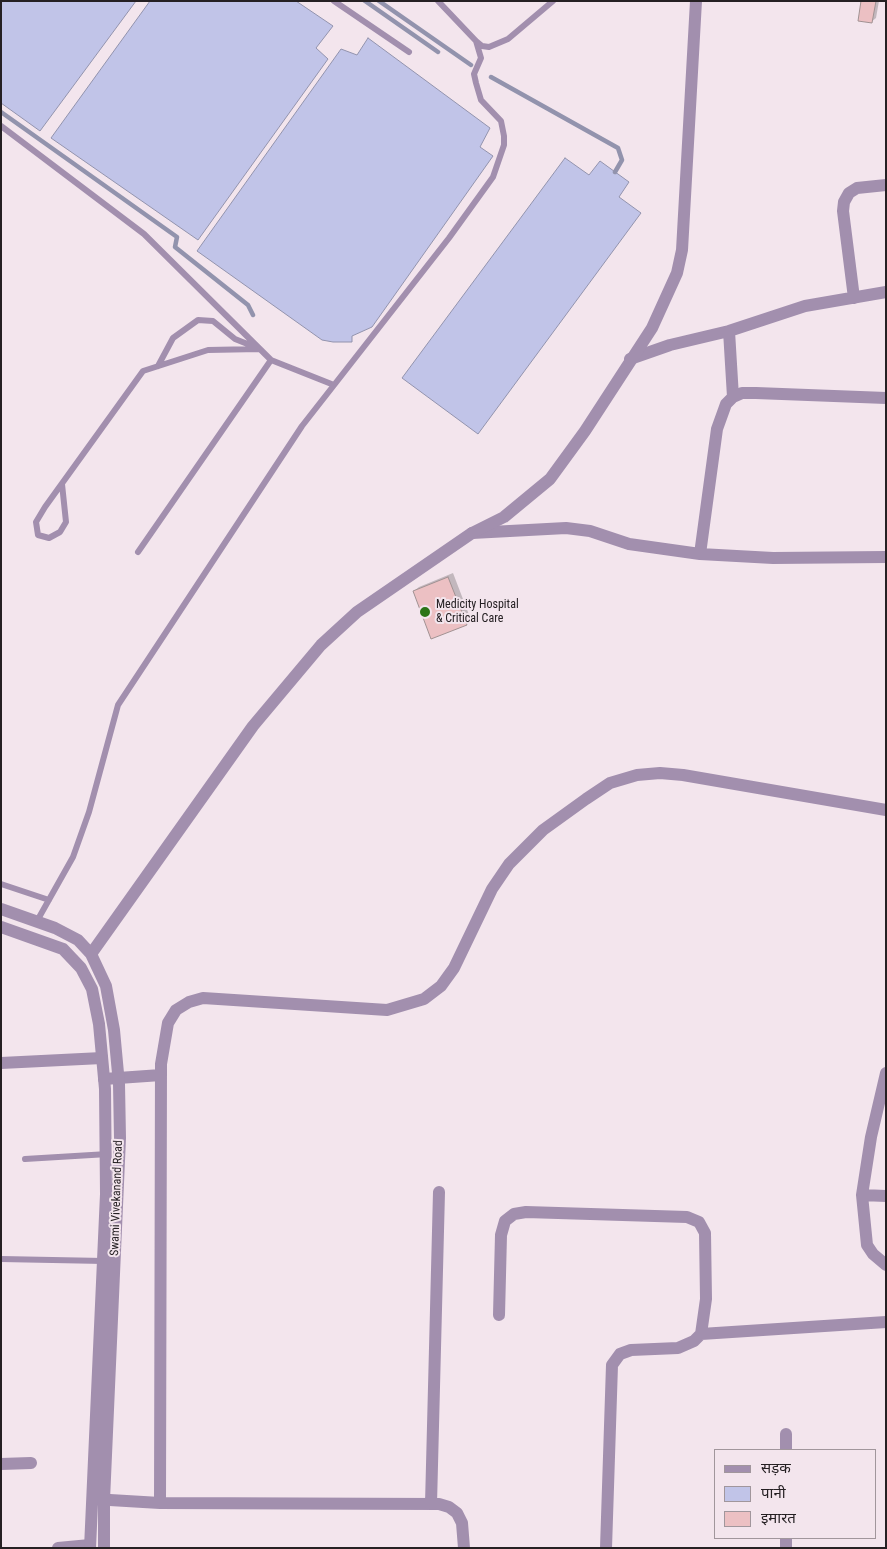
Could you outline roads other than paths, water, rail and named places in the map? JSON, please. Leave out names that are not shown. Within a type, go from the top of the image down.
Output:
[{"type":"street","points":[[91,954],[253,726],[321,645],[358,612],[472,533],[504,517],[550,479],[585,432],[660,312],[677,273],[682,250],[696,1]]},
{"type":"street","points":[[854,298],[842,211],[844,202],[849,192],[857,188],[886,185]]},
{"type":"street","points":[[630,359],[670,345],[729,331],[805,306],[886,292]]},
{"type":"street","points":[[729,331],[733,397]]},
{"type":"street","points":[[700,554],[717,429],[726,404],[733,397],[742,393],[756,393],[886,398]]},
{"type":"street","points":[[472,533],[566,528],[590,532],[638,545],[700,554],[773,558],[886,557]]},
{"type":"street","points":[[160,1502],[161,1075],[164,1037],[168,1022],[176,1010],[189,1002],[202,998],[386,1010],[424,999],[441,986],[454,968],[492,889],[509,864],[543,830],[610,783],[637,775],[660,773],[886,810]]},
{"type":"street","name":"Swami Vivekanand Road","points":[[1,909],[37,921],[78,940],[91,954],[106,986],[114,1030],[118,1078],[119,1154],[90,1499],[90,1546]]},
{"type":"street","name":"Swami Vivekanand Road","points":[[1,927],[62,949],[81,968],[92,990],[104,1079],[109,1262],[104,1548]]},
{"type":"street","points":[[1,1063],[102,1058]]},
{"type":"street","points":[[886,1073],[871,1137],[862,1195],[867,1245],[872,1254],[886,1265]]},
{"type":"street","points":[[104,1079],[161,1075]]},
{"type":"street","points":[[431,1504],[439,1192]]},
{"type":"street","points":[[862,1195],[886,1196]]},
{"type":"street","points":[[499,1315],[501,1234],[505,1221],[514,1214],[526,1212],[687,1217],[699,1222],[705,1233],[706,1299],[701,1334],[694,1341],[678,1348],[631,1350],[620,1354],[612,1365],[606,1548]]},
{"type":"street","points":[[701,1334],[886,1322]]},
{"type":"street","points":[[786,1434],[786,1449]]},
{"type":"street","points":[[1,1464],[31,1462]]},
{"type":"street","points":[[90,1499],[160,1502],[431,1504],[449,1507],[457,1513],[462,1523],[464,1548]]},
{"type":"street","points":[[58,1548],[90,1546]]},
{"type":"lane","points":[[334,1],[408,52]]},
{"type":"lane","points":[[438,1],[476,41],[482,46],[489,47],[508,39],[554,1]]},
{"type":"lane","points":[[37,921],[73,857],[89,812],[118,705],[297,434],[449,238],[492,177],[504,145],[504,136],[501,121],[481,100],[474,74],[481,58],[476,41]]},
{"type":"lane","points":[[1,126],[144,234],[270,360],[334,385]]},
{"type":"lane","points":[[158,366],[173,338],[198,320],[212,321],[235,339],[259,348]]},
{"type":"lane","points":[[62,484],[66,522],[60,532],[49,538],[38,535],[36,522],[62,484],[144,371],[208,350],[259,348]]},
{"type":"lane","points":[[138,552],[270,360]]},
{"type":"lane","points":[[1,884],[49,900]]},
{"type":"lane","points":[[25,1159],[119,1154]]},
{"type":"lane","points":[[1,1260],[109,1262]]},
{"type":"water","points":[[1,1],[136,1],[40,131],[1,103]]},
{"type":"water","points":[[150,1],[296,1],[333,26],[316,48],[328,59],[198,240],[51,138]]},
{"type":"water","points":[[368,38],[490,128],[480,147],[493,156],[372,327],[352,336],[352,342],[333,342],[322,340],[197,251],[341,49],[357,55]]},
{"type":"water","points":[[565,158],[589,175],[600,161],[629,182],[619,197],[641,213],[478,434],[402,378]]},
{"type":"waterway","points":[[365,1],[438,52]]},
{"type":"waterway","points":[[379,1],[471,65]]},
{"type":"waterway","points":[[491,77],[618,148],[622,160],[615,172]]},
{"type":"waterway","points":[[1,112],[177,237],[175,247],[248,305],[253,315]]},
{"type":"place","name":"Medicity Hospital & Critical Care","points":[[425,612]]}]
